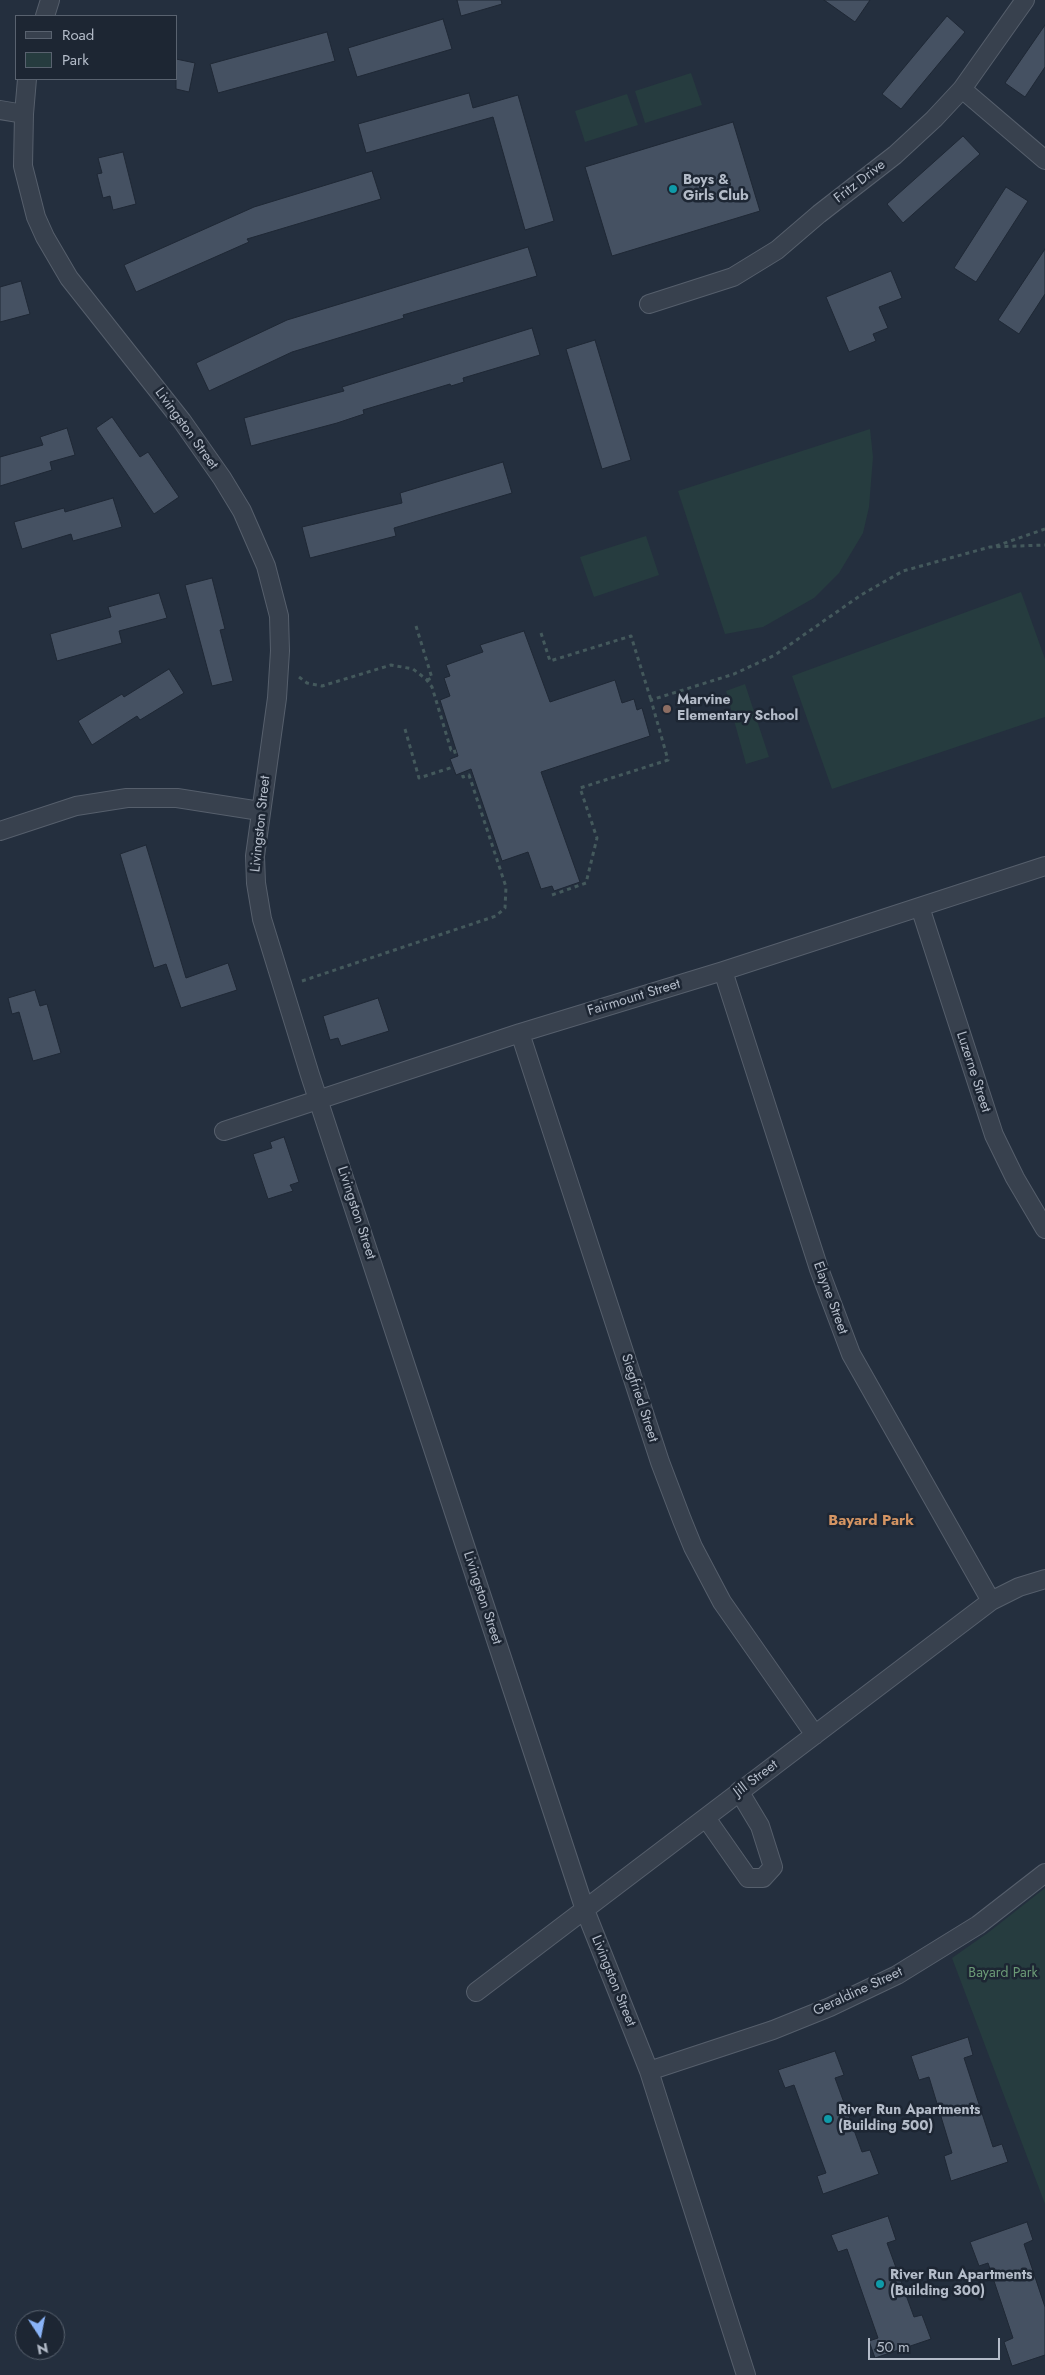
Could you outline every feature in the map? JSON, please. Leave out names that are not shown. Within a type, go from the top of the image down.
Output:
[{"type":"street","points":[[45,15],[50,0]]},
{"type":"street","name":"Fritz Drive","points":[[649,304],[733,277],[763,260],[895,155],[962,89],[1024,0]]},
{"type":"street","name":"Livingston Street","points":[[28,80],[24,114],[22,166],[36,217],[45,237],[69,278],[182,421],[222,478],[242,511],[266,566],[279,616],[280,667],[260,811],[255,876],[260,910],[319,1100],[585,1910],[650,2071],[746,2375]]},
{"type":"street","points":[[962,89],[1045,160]]},
{"type":"street","points":[[0,110],[24,114]]},
{"type":"street","points":[[0,831],[76,806],[127,798],[177,798],[260,811]]},
{"type":"street","name":"Fairmount Street","points":[[224,1131],[520,1033],[724,970],[1045,866]]},
{"type":"street","name":"Luzerne Street","points":[[920,907],[994,1135],[1015,1178],[1045,1229]]},
{"type":"street","name":"Elayne Street","points":[[724,970],[819,1269],[851,1354],[991,1601]]},
{"type":"street","name":"Siegfried Street","points":[[520,1033],[657,1453],[682,1520],[697,1555],[722,1602],[815,1735]]},
{"type":"street","name":"Jill Street","points":[[476,1992],[991,1601],[1020,1587],[1045,1579]]},
{"type":"street","points":[[706,1818],[748,1878],[763,1878],[773,1867],[760,1826],[739,1792]]},
{"type":"street","name":"Geraldine Street","points":[[650,2071],[773,2030],[830,2007],[897,1975],[978,1925],[1045,1873]]},
{"type":"path","points":[[651,700],[734,674],[775,655],[849,602],[891,576],[920,565],[990,547],[1045,530]]},
{"type":"path","points":[[990,547],[1045,545]]},
{"type":"path","points":[[416,626],[432,678],[428,680]]},
{"type":"path","points":[[541,633],[550,661],[631,636],[668,760],[580,788],[597,838],[586,883],[552,895]]},
{"type":"path","points":[[299,677],[307,683],[322,686],[384,666],[397,664],[413,669],[428,680],[432,687],[451,750],[454,749],[456,756]]},
{"type":"path","points":[[404,729],[419,778],[453,767]]},
{"type":"path","points":[[302,981],[496,916],[505,908],[506,887],[469,775],[463,777],[462,772]]},
{"type":"green space","points":[[691,73],[702,105],[645,123],[635,91]]},
{"type":"green space","points":[[627,94],[638,125],[585,142],[575,111]]},
{"type":"green space","points":[[870,429],[873,457],[869,507],[863,533],[839,573],[814,598],[763,627],[725,634],[678,491]]},
{"type":"green space","points":[[646,536],[659,575],[594,597],[580,557]]},
{"type":"green space","points":[[1021,592],[1045,659],[1045,717],[832,789],[792,676]]},
{"type":"green space","points":[[745,684],[769,757],[746,764],[726,691]]},
{"type":"green space","name":"Bayard Park","points":[[1045,1888],[1045,2204],[952,1958]]},
{"type":"building","points":[[457,0],[501,0],[502,4],[461,16]]},
{"type":"building","points":[[824,0],[870,0],[855,22]]},
{"type":"building","points":[[947,16],[965,32],[901,109],[882,94]]},
{"type":"building","points":[[443,19],[452,49],[357,77],[348,48]]},
{"type":"building","points":[[1045,25],[1045,67],[1025,97],[1005,83]]},
{"type":"building","points":[[327,32],[335,61],[218,93],[210,64]]},
{"type":"building","points":[[178,59],[195,63],[189,92],[176,89]]},
{"type":"building","points":[[469,93],[473,108],[518,95],[554,221],[525,230],[493,117],[366,153],[358,124]]},
{"type":"building","name":"Boys & Girls Club","points":[[733,122],[760,211],[612,256],[585,167]]},
{"type":"building","points":[[963,136],[980,154],[903,223],[887,204]]},
{"type":"building","points":[[123,152],[136,204],[113,210],[110,196],[103,198],[97,174],[102,173],[98,158]]},
{"type":"building","points":[[372,171],[381,199],[247,239],[249,242],[136,292],[124,265],[254,207]]},
{"type":"building","points":[[1006,187],[1028,201],[976,282],[954,268]]},
{"type":"building","points":[[528,247],[537,276],[403,315],[404,318],[292,352],[209,391],[196,363],[287,320]]},
{"type":"building","points":[[1045,249],[1045,294],[1019,334],[998,320]]},
{"type":"building","points":[[891,271],[902,298],[879,307],[888,328],[873,334],[876,341],[849,352],[826,297]]},
{"type":"building","points":[[21,281],[30,314],[0,322],[0,287]]},
{"type":"building","points":[[532,328],[540,355],[463,378],[464,382],[451,386],[450,384],[363,410],[364,414],[337,423],[251,446],[244,418],[344,391],[342,387]]},
{"type":"building","points":[[595,340],[631,460],[602,469],[566,349]]},
{"type":"building","points":[[112,417],[140,457],[148,452],[179,497],[154,514],[96,428]]},
{"type":"building","points":[[67,428],[75,455],[50,462],[52,470],[0,486],[0,457],[43,445],[40,437]]},
{"type":"building","points":[[503,462],[512,493],[394,528],[396,536],[310,558],[302,527],[402,503],[400,493]]},
{"type":"building","points":[[113,498],[122,527],[73,541],[71,534],[22,549],[14,522],[64,508],[65,512]]},
{"type":"building","points":[[212,578],[225,629],[220,630],[233,681],[212,686],[185,585]]},
{"type":"building","points":[[159,593],[167,618],[119,631],[122,643],[57,661],[50,634],[111,617],[108,607]]},
{"type":"building","points":[[524,631],[550,702],[615,680],[622,703],[634,699],[637,710],[642,708],[650,736],[541,772],[580,882],[554,891],[552,886],[541,889],[528,852],[502,861],[471,769],[456,775],[450,759],[458,756],[440,700],[450,696],[444,678],[450,676],[446,665],[483,652],[480,645]]},
{"type":"building","points":[[169,669],[184,693],[140,720],[137,716],[92,745],[78,721],[122,694],[124,697]]},
{"type":"building","points":[[146,845],[186,978],[228,963],[237,990],[181,1008],[166,964],[154,968],[120,854]]},
{"type":"building","points":[[35,990],[40,1006],[47,1004],[61,1053],[33,1061],[19,1012],[12,1014],[8,998]]},
{"type":"building","points":[[378,998],[389,1031],[341,1046],[338,1038],[330,1040],[323,1016]]},
{"type":"building","points":[[284,1137],[299,1182],[290,1185],[293,1191],[268,1199],[253,1154],[272,1148],[270,1142]]},
{"type":"building","points":[[968,2037],[973,2055],[964,2058],[993,2147],[1002,2144],[1008,2162],[951,2181],[944,2156],[952,2153],[929,2077],[919,2080],[911,2056]]},
{"type":"building","name":"River Run Apartments (Building 500)","points":[[835,2051],[844,2075],[835,2078],[862,2152],[870,2150],[879,2174],[823,2194],[817,2176],[826,2173],[794,2085],[785,2088],[778,2070]]},
{"type":"building","name":"River Run Apartments (Building 300)","points":[[888,2216],[896,2240],[887,2243],[914,2317],[922,2315],[931,2339],[875,2358],[869,2341],[878,2338],[847,2249],[838,2252],[831,2235]]},
{"type":"building","points":[[1027,2222],[1033,2240],[1024,2244],[1045,2307],[1045,2355],[1012,2366],[1004,2342],[1013,2338],[988,2263],[979,2266],[970,2242]]},
{"type":"place","name":"Boys & Girls Club","points":[[673,189]]},
{"type":"place","name":"Marvine Elementary School","points":[[667,709]]},
{"type":"place","name":"River Run Apartments (Building 500)","points":[[828,2119]]},
{"type":"place","name":"River Run Apartments (Building 300)","points":[[880,2284]]},
{"type":"district","name":"Bayard Park","points":[[871,1521]]}]
